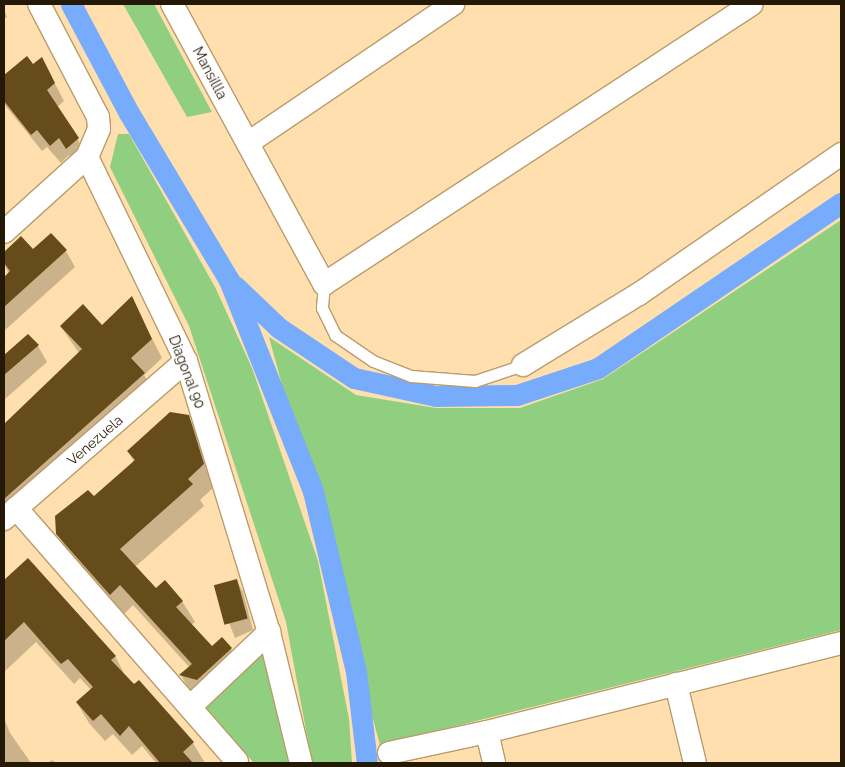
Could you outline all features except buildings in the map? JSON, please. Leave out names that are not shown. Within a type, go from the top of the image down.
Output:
[{"type":"street","points":[[4,232],[87,157],[99,129],[98,117],[38,4]]},
{"type":"street","name":"Mansillla","points":[[172,4],[324,284]]},
{"type":"street","points":[[248,143],[453,4]]},
{"type":"street","points":[[324,284],[752,4]]},
{"type":"street","points":[[523,365],[639,294],[841,154]]},
{"type":"street","name":"Diagonal 90","points":[[87,157],[186,361],[269,632],[301,763]]},
{"type":"street","name":"Venezuela","points":[[10,514],[186,361]]},
{"type":"street","points":[[10,514],[191,706],[237,761]]},
{"type":"street","points":[[191,706],[269,632]]},
{"type":"street","points":[[389,753],[487,732],[841,643]]},
{"type":"street","points":[[676,684],[695,763]]},
{"type":"street","points":[[487,732],[494,763]]},
{"type":"lane","points":[[324,284],[322,308],[335,335],[373,361],[411,376],[475,381],[523,365]]},
{"type":"green space","points":[[123,4],[154,4],[212,112],[187,117]]},
{"type":"green space","points":[[118,134],[129,134],[215,287],[252,368],[318,561],[349,719],[352,763],[312,763],[286,622],[189,326],[110,167]]},
{"type":"green space","points":[[841,220],[841,630],[380,745],[269,337],[356,395],[436,408],[520,408],[603,379]]},
{"type":"green space","points":[[267,644],[291,763],[254,763],[202,705]]},
{"type":"waterway","points":[[71,4],[129,113],[229,280],[313,491],[356,671],[367,763]]},
{"type":"waterway","points":[[235,286],[279,328],[354,378],[436,396],[517,395],[598,368],[841,203]]}]
